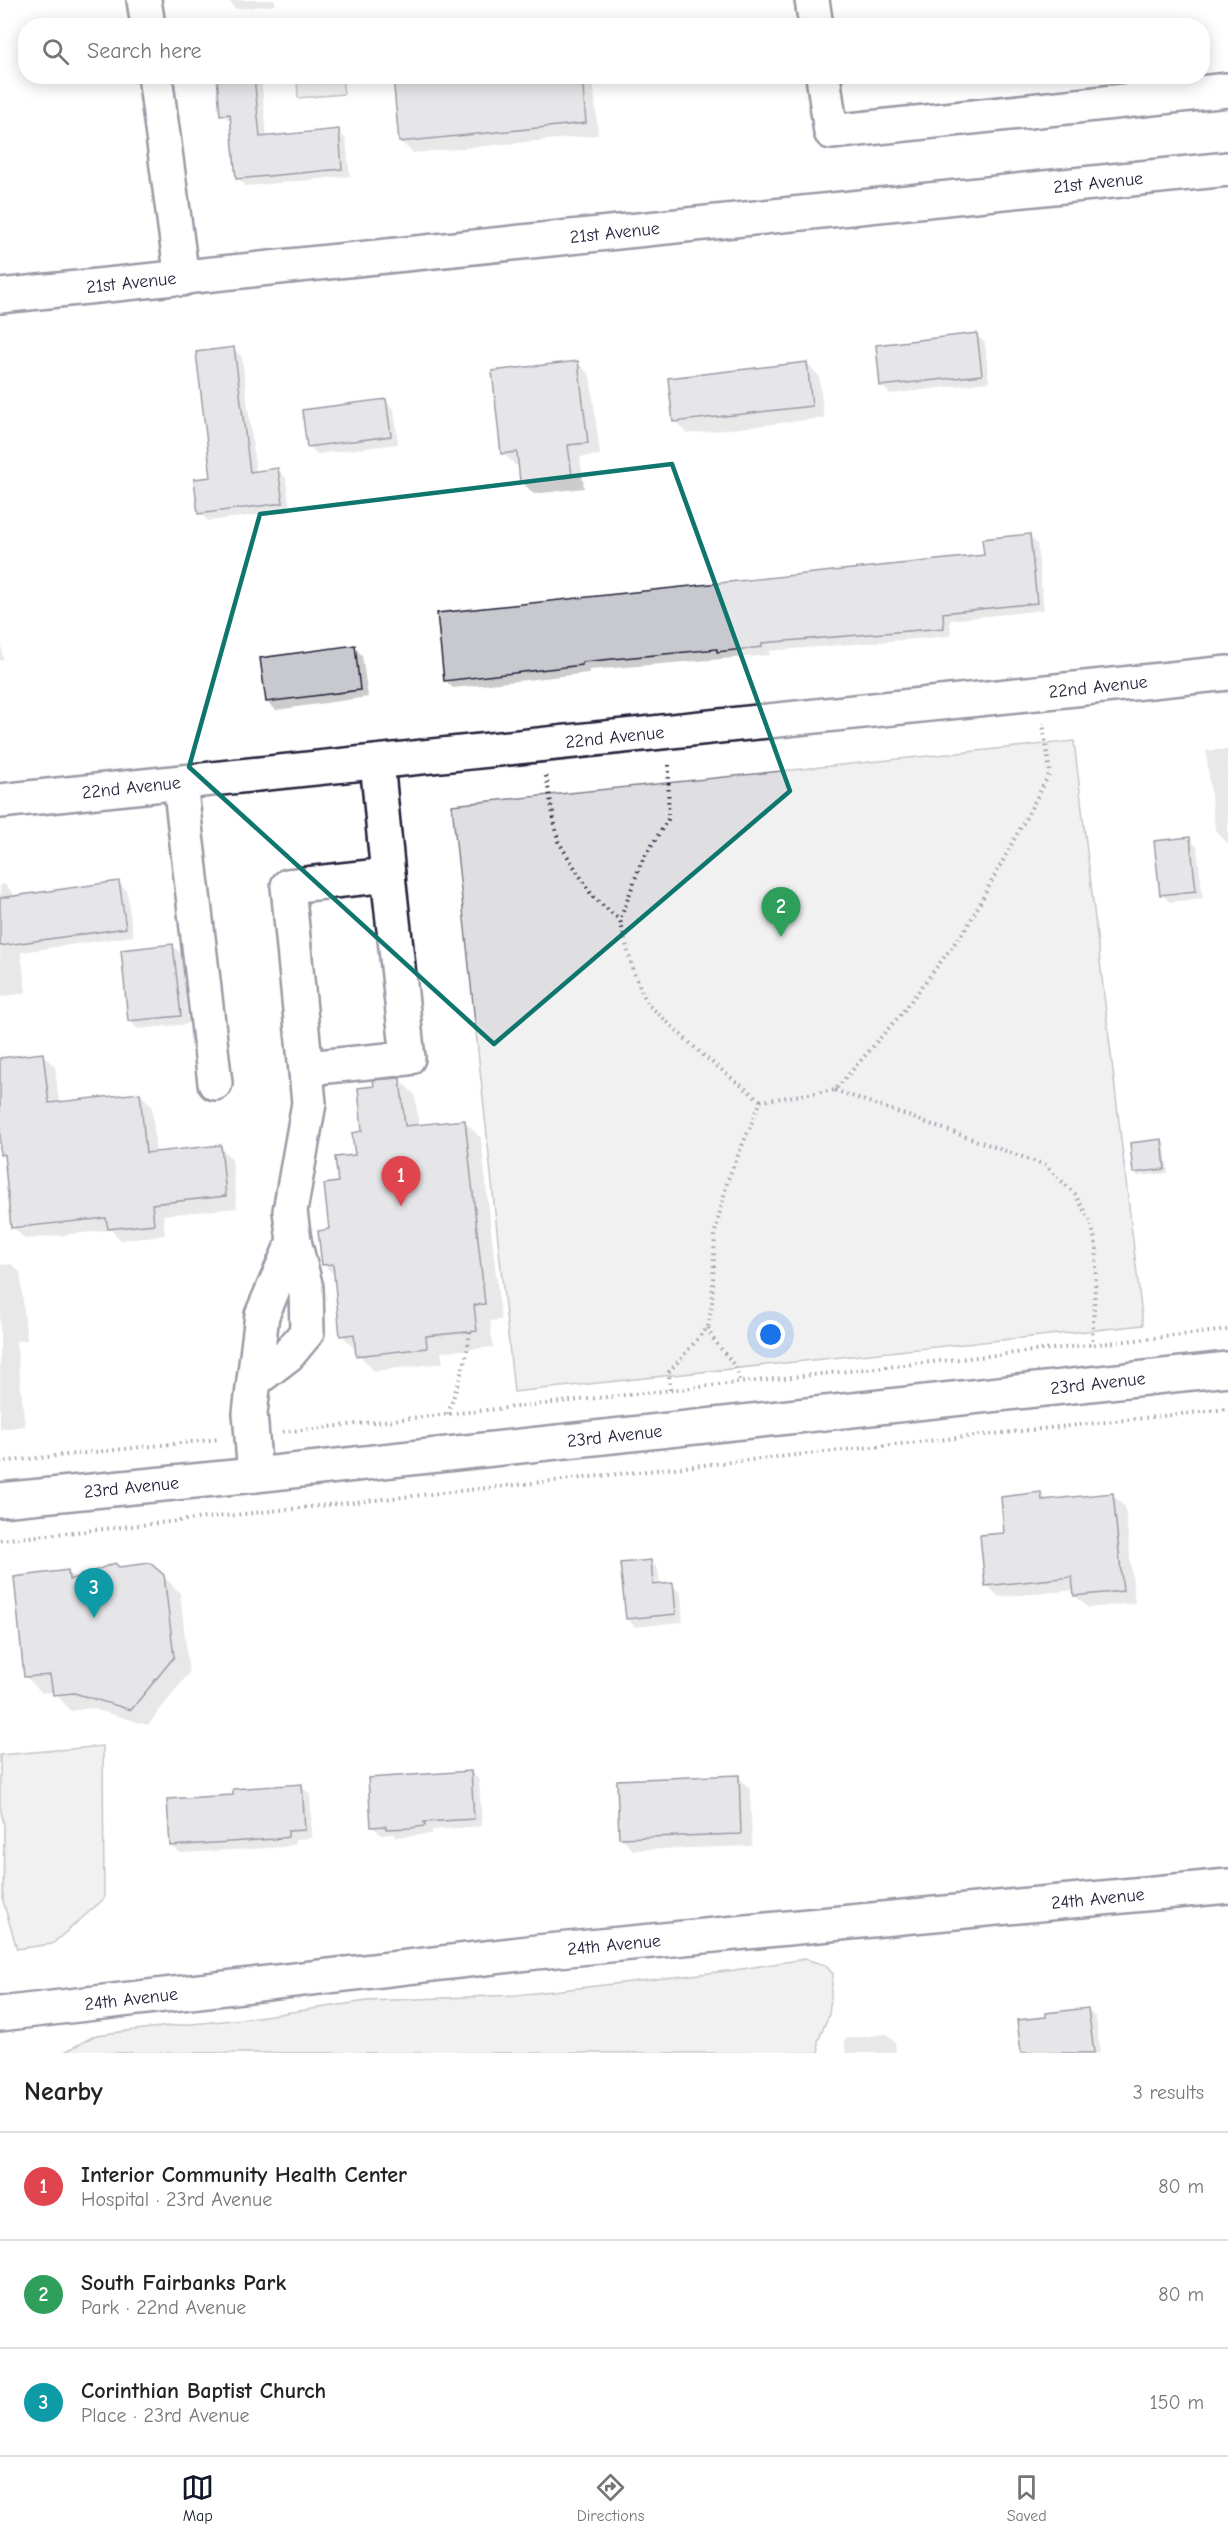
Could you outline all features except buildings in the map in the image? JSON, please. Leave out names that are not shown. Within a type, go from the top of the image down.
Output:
[{"type":"street","points":[[144,0],[147,18]]},
{"type":"street","points":[[812,0],[815,18]]},
{"type":"street","points":[[156,84],[182,279]]},
{"type":"street","points":[[824,84],[831,132],[1228,90]]},
{"type":"street","name":"21st Avenue","points":[[0,296],[182,279],[1228,169]]},
{"type":"street","name":"22nd Avenue","points":[[0,801],[1228,673]]},
{"type":"street","points":[[307,1068],[408,1058],[377,762]]},
{"type":"street","points":[[180,783],[215,1083]]},
{"type":"street","points":[[254,1381],[288,1355],[307,1332],[306,1288],[294,1241],[290,1211],[309,1102],[288,886],[388,875]]},
{"type":"street","points":[[255,1475],[250,1413],[262,1315],[294,1241]]},
{"type":"street","name":"23rd Avenue","points":[[0,1500],[255,1475],[1228,1369]]},
{"type":"street","name":"24th Avenue","points":[[0,2014],[526,1953],[1228,1886]]},
{"type":"path","points":[[835,1090],[902,1013],[967,927],[1050,773],[1038,693]]},
{"type":"path","points":[[670,731],[668,819],[640,863],[620,920],[633,971],[647,1003],[705,1057],[760,1101],[835,1090],[1045,1165],[1075,1194],[1090,1222],[1096,1249],[1092,1344]]},
{"type":"path","points":[[540,745],[558,841],[593,897],[620,920]]},
{"type":"path","points":[[740,1383],[736,1368],[712,1339],[708,1327],[712,1305],[715,1232],[728,1179],[760,1101]]},
{"type":"path","points":[[670,1390],[669,1372],[708,1327]]},
{"type":"path","points":[[0,1462],[1228,1330]]},
{"type":"path","points":[[448,1414],[466,1358],[470,1332]]},
{"type":"path","points":[[0,1540],[1228,1409]]},
{"type":"highlighted area","points":[[672,464],[790,791],[494,1044],[189,767],[260,514]]},
{"type":"shaded area","points":[[297,84],[343,84],[344,94],[298,98]]},
{"type":"shaded area","points":[[1074,741],[1143,1325],[514,1392],[452,805]]},
{"type":"shaded area","points":[[103,1746],[104,1899],[52,1944],[17,1949],[3,1901],[4,1825],[0,1806],[0,1755]]},
{"type":"shaded area","points":[[805,1959],[825,1965],[833,1974],[829,2015],[818,2041],[819,2053],[63,2053],[96,2035],[151,2028],[243,2019],[367,2001],[517,1995],[735,1970]]},
{"type":"place","name":"South Fairbanks Park","points":[[781,937]]},
{"type":"place","name":"Interior Community Health Center","points":[[401,1206]]},
{"type":"place","name":"Corinthian Baptist Church","points":[[94,1618]]}]
